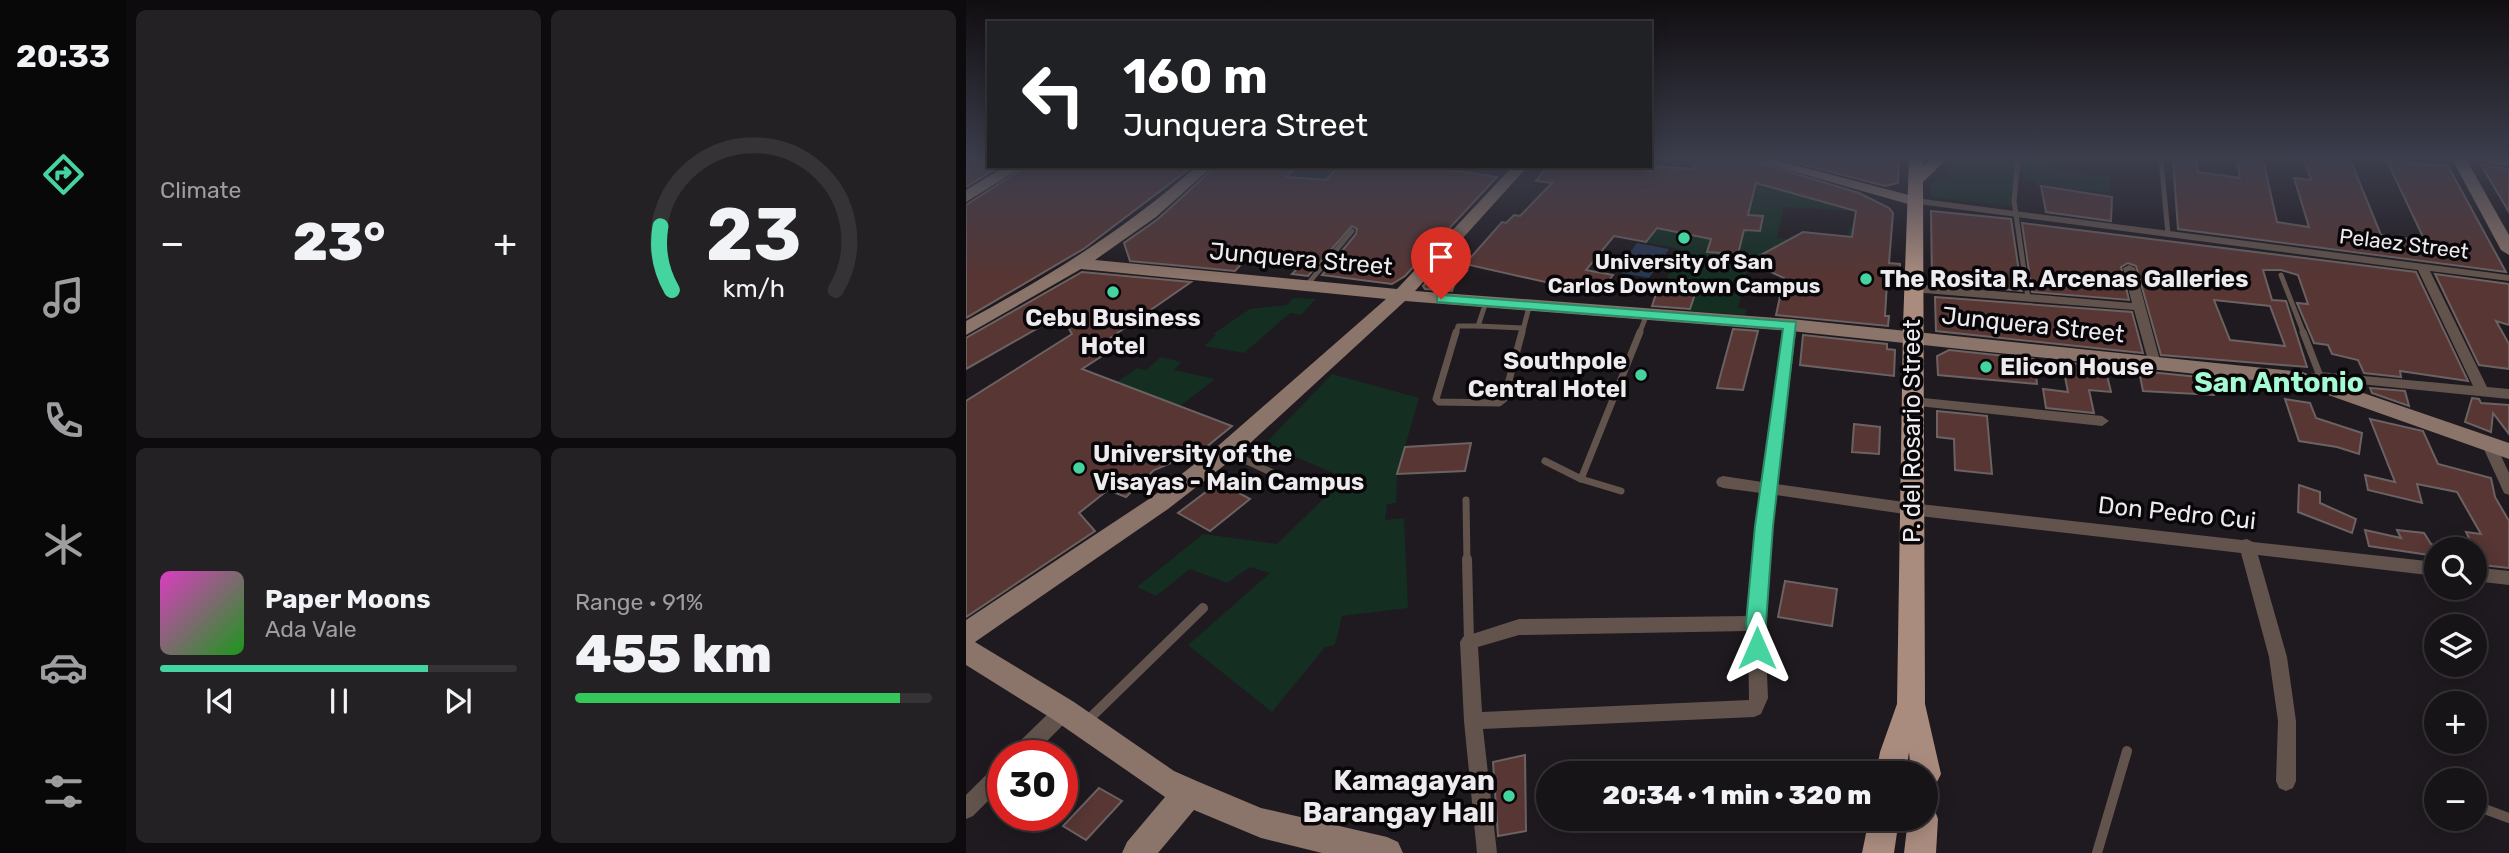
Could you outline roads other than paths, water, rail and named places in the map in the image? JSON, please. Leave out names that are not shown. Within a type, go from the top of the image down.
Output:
[{"type":"main road","name":"P. del Rosario Street","points":[[1915,201],[1912,288],[1914,401],[1911,704],[1925,761]]},
{"type":"main road","name":"P. del Rosario Street","points":[[1893,761],[1911,704]]},
{"type":"main road","points":[[1878,853],[1882,831]]},
{"type":"main road","points":[[1920,853],[1922,831]]},
{"type":"street","points":[[966,329],[1080,264],[1143,220],[1168,199]]},
{"type":"street","points":[[966,634],[1160,503],[1227,451],[1401,295],[1490,199]]},
{"type":"street","name":"Pelaez Street","points":[[1907,199],[2509,278]]},
{"type":"street","points":[[2481,199],[2509,250]]},
{"type":"street","name":"Junquera Street","points":[[1080,264],[1529,307],[1791,326],[2155,364],[2311,377],[2499,448]]},
{"type":"street","points":[[2422,267],[2483,392]]},
{"type":"street","points":[[2129,268],[2155,364]]},
{"type":"street","points":[[1912,288],[2140,307]]},
{"type":"street","points":[[1473,721],[1754,708],[1759,698],[1756,623],[1764,526],[1771,491],[1791,326]]},
{"type":"street","points":[[2311,377],[2509,394]]},
{"type":"street","points":[[1914,401],[2102,421]]},
{"type":"street","points":[[2499,448],[2509,489]]},
{"type":"street","name":"Don Pedro Cui","points":[[1723,482],[1771,491],[1912,509],[2247,545],[2424,567]]},
{"type":"street","points":[[2247,545],[2278,657],[2287,721],[2286,781]]},
{"type":"street","points":[[2487,575],[2509,578]]},
{"type":"street","points":[[1487,853],[1473,721],[1469,642],[1519,627],[1756,623]]},
{"type":"street","points":[[966,651],[1073,718],[1164,780],[1189,793],[1262,823],[1387,853]]},
{"type":"street","points":[[1042,740],[1073,718]]},
{"type":"street","points":[[966,810],[987,788]]},
{"type":"street","points":[[1138,853],[1189,793]]},
{"type":"lane","points":[[2017,199],[2016,214],[2028,298]]},
{"type":"lane","points":[[2165,199],[2168,234]]},
{"type":"lane","points":[[1305,287],[1352,231]]},
{"type":"lane","points":[[2281,275],[2311,377]]},
{"type":"lane","points":[[1478,326],[1486,302]]},
{"type":"lane","points":[[1522,328],[1458,326],[1436,399],[1438,402],[1499,403],[1504,399],[1529,307]]},
{"type":"lane","points":[[1580,479],[1647,314]]},
{"type":"lane","points":[[1227,451],[1309,490]]},
{"type":"lane","points":[[1545,461],[1580,479],[1621,491]]},
{"type":"lane","points":[[1466,500],[1469,642]]},
{"type":"lane","points":[[1073,718],[1203,608]]},
{"type":"lane","points":[[2097,853],[2127,751]]},
{"type":"lane","points":[[2487,810],[2509,818]]},
{"type":"water","points":[[1637,243],[1669,249],[1649,278],[1616,272]]},
{"type":"place","name":"University of San Carlos Downtown Campus","points":[[1684,238]]},
{"type":"place","name":"The Rosita R. Arcenas Galleries","points":[[1866,279]]},
{"type":"place","name":"Cebu Business Hotel","points":[[1113,292]]},
{"type":"place","name":"Elicon House","points":[[1986,367]]},
{"type":"place","name":"Southpole Central Hotel","points":[[1641,375]]},
{"type":"place","name":"University of the Visayas - Main Campus","points":[[1079,468]]},
{"type":"place","name":"Kamagayan Barangay Hall","points":[[1509,796]]},
{"type":"district","name":"San Antonio","points":[[2279,382]]}]
